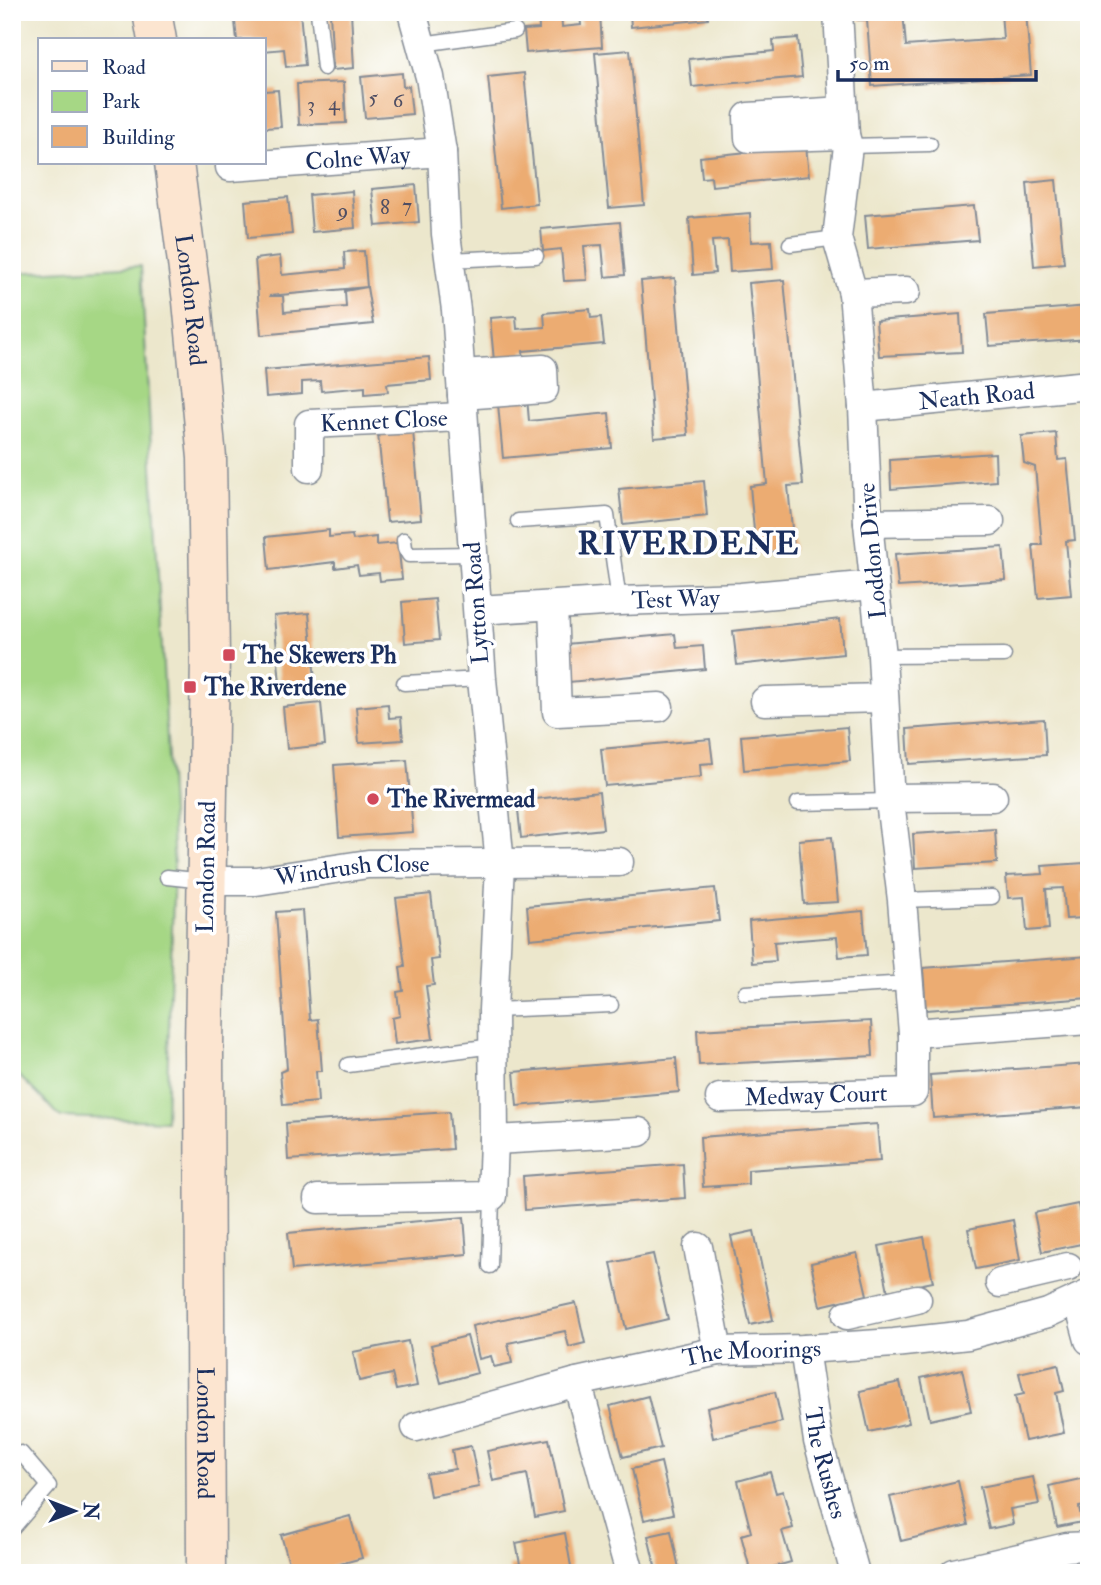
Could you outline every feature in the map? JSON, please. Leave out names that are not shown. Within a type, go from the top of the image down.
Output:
[{"type":"street","points":[[152,12],[157,38]]},
{"type":"street","name":"Lytton Road","points":[[412,12],[422,44],[442,152],[482,679],[500,864],[493,1010],[492,1196]]},
{"type":"street","name":"Loddon Drive","points":[[838,12],[846,131],[837,238],[853,293],[863,407],[868,523],[882,656],[890,800],[902,900],[913,1033],[914,1091]]},
{"type":"street","name":"Colne Way","points":[[230,167],[442,152]]},
{"type":"street","name":"London Road","points":[[174,164],[192,301],[207,458],[210,656],[206,881],[206,1573]]},
{"type":"street","points":[[853,293],[906,291]]},
{"type":"street","name":"Neath Road","points":[[863,407],[1089,385]]},
{"type":"street","name":"Kennet Close","points":[[309,468],[309,424],[461,395]]},
{"type":"street","points":[[868,523],[990,521]]},
{"type":"street","name":"Test Way","points":[[478,610],[741,597],[873,585]]},
{"type":"street","points":[[553,606],[557,712],[659,706]]},
{"type":"street","points":[[765,701],[884,698]]},
{"type":"street","points":[[890,800],[993,797]]},
{"type":"street","name":"Windrush Close","points":[[206,881],[256,881],[368,864],[620,862]]},
{"type":"street","points":[[913,1033],[1089,1020]]},
{"type":"street","name":"Medway Court","points":[[720,1098],[914,1091]]},
{"type":"street","points":[[494,1140],[639,1132]]},
{"type":"street","points":[[318,1199],[492,1196]]},
{"type":"street","points":[[698,1247],[718,1351]]},
{"type":"street","points":[[1000,1283],[1068,1267]]},
{"type":"street","points":[[1030,1275],[1048,1313]]},
{"type":"street","points":[[1083,1296],[1089,1340]]},
{"type":"street","name":"The Moorings","points":[[416,1427],[577,1382],[718,1351],[804,1349],[968,1335],[1048,1313],[1083,1296]]},
{"type":"street","points":[[848,1315],[917,1299]]},
{"type":"street","points":[[883,1307],[894,1343]]},
{"type":"street","name":"The Rushes","points":[[804,1349],[818,1441],[855,1573]]},
{"type":"street","points":[[577,1382],[626,1572]]},
{"type":"street","points":[[954,1573],[1067,1547],[1089,1546]]},
{"type":"lane","points":[[318,12],[324,68]]},
{"type":"lane","points":[[422,44],[515,31]]},
{"type":"lane","points":[[846,131],[930,144]]},
{"type":"lane","points":[[790,244],[837,238]]},
{"type":"lane","points":[[449,260],[536,256]]},
{"type":"lane","points":[[518,521],[607,515],[620,601]]},
{"type":"lane","points":[[404,540],[409,555],[473,554]]},
{"type":"lane","points":[[882,656],[1004,655]]},
{"type":"lane","points":[[404,683],[482,679]]},
{"type":"lane","points":[[798,803],[890,800]]},
{"type":"lane","points":[[167,877],[206,881]]},
{"type":"lane","points":[[902,900],[992,897]]},
{"type":"lane","points":[[745,993],[908,983]]},
{"type":"lane","points":[[493,1010],[611,1005]]},
{"type":"lane","points":[[348,1065],[493,1046]]},
{"type":"lane","points":[[490,1266],[492,1196]]},
{"type":"lane","points":[[12,1529],[49,1486],[21,1453]]},
{"type":"green space","points":[[141,266],[174,866],[166,1121],[61,1117],[12,1069],[12,273]]},
{"type":"building","points":[[234,12],[300,12],[305,65],[286,67],[284,49],[266,51],[266,38],[237,38]]},
{"type":"building","points":[[330,12],[351,12],[354,68],[333,70]]},
{"type":"building","points":[[538,12],[561,12],[562,27],[581,25],[580,12],[600,12],[602,47],[526,53],[524,30],[539,29]]},
{"type":"building","points":[[630,12],[708,12],[708,19],[631,27]]},
{"type":"building","points":[[858,12],[903,12],[906,46],[1003,39],[1001,12],[1026,12],[1031,75],[872,86],[867,20],[858,20]]},
{"type":"building","points":[[798,38],[802,77],[692,87],[689,59],[774,51],[773,40]]},
{"type":"building","points":[[630,50],[644,205],[609,208],[595,53]]},
{"type":"building","points":[[402,73],[403,87],[409,86],[412,114],[365,118],[361,77]]},
{"type":"building","points":[[524,73],[537,204],[501,208],[488,77]]},
{"type":"building","points":[[344,82],[346,123],[299,125],[297,84]]},
{"type":"building","points":[[278,90],[281,127],[266,128],[266,91]]},
{"type":"building","points":[[806,146],[809,176],[712,186],[711,177],[702,178],[700,157]]},
{"type":"building","points":[[1056,180],[1064,263],[1034,266],[1027,183]]},
{"type":"building","points":[[416,185],[419,222],[376,226],[372,189]]},
{"type":"building","points":[[352,191],[355,228],[312,232],[309,195]]},
{"type":"building","points":[[288,197],[292,234],[248,238],[245,201]]},
{"type":"building","points":[[974,206],[978,240],[868,249],[865,215]]},
{"type":"building","points":[[750,213],[751,242],[771,241],[773,269],[730,272],[728,240],[712,241],[715,273],[693,275],[689,218]]},
{"type":"building","points":[[620,222],[625,275],[605,277],[602,245],[584,246],[587,280],[564,281],[561,249],[543,251],[541,229]]},
{"type":"building","points":[[364,251],[373,324],[261,335],[255,259],[280,256],[282,275],[345,269],[344,252]],"holes":[[[367,287],[345,291],[346,307],[284,312],[283,296],[269,296]]]},
{"type":"building","points":[[675,278],[688,435],[654,438],[641,281]]},
{"type":"building","points":[[784,280],[803,485],[788,486],[794,550],[756,553],[750,486],[767,484],[749,283]]},
{"type":"building","points":[[1089,306],[1089,339],[989,346],[986,314]]},
{"type":"building","points":[[590,309],[591,318],[601,317],[604,344],[523,351],[529,421],[609,413],[612,448],[503,458],[490,318],[516,316],[517,329],[545,327],[544,313]]},
{"type":"building","points":[[960,314],[962,352],[879,356],[876,321]]},
{"type":"building","points":[[429,357],[431,380],[387,384],[388,392],[365,394],[365,387],[321,391],[320,381],[302,382],[302,394],[266,397],[264,370]]},
{"type":"building","points":[[413,431],[421,519],[387,522],[378,434]]},
{"type":"building","points":[[1056,433],[1058,460],[1067,459],[1075,540],[1066,541],[1071,595],[1038,598],[1033,545],[1042,545],[1035,467],[1024,463],[1021,436]]},
{"type":"building","points":[[995,453],[996,481],[891,489],[890,460]]},
{"type":"building","points":[[704,481],[707,516],[623,525],[619,489]]},
{"type":"building","points":[[329,530],[329,537],[352,535],[353,540],[376,537],[376,545],[398,543],[402,579],[380,581],[379,573],[359,575],[357,565],[335,568],[335,562],[269,570],[266,537]]},
{"type":"building","points":[[1003,547],[1006,580],[898,587],[895,554]]},
{"type":"building","points":[[435,599],[439,640],[405,643],[402,602]]},
{"type":"building","points":[[309,613],[316,692],[281,695],[274,616]]},
{"type":"building","points":[[840,619],[843,654],[737,665],[733,631]]},
{"type":"building","points":[[675,634],[677,648],[703,646],[705,669],[569,682],[566,644]]},
{"type":"building","points":[[321,703],[325,745],[287,749],[283,707]]},
{"type":"building","points":[[388,704],[389,718],[401,717],[403,740],[359,743],[356,707]]},
{"type":"building","points":[[1044,719],[1046,755],[909,764],[907,729]]},
{"type":"building","points":[[847,727],[850,761],[744,770],[741,736]]},
{"type":"building","points":[[710,739],[713,763],[700,764],[701,777],[605,786],[601,749]]},
{"type":"building","name":"The Rivermead","points":[[407,760],[413,832],[339,837],[334,765]]},
{"type":"building","points":[[599,792],[603,829],[521,838],[517,801]]},
{"type":"building","points":[[995,829],[997,863],[915,868],[913,834]]},
{"type":"building","points":[[832,837],[838,902],[804,904],[799,840]]},
{"type":"building","points":[[1084,863],[1085,868],[1089,868],[1089,892],[1083,893],[1085,918],[1066,919],[1063,888],[1046,889],[1049,929],[1027,931],[1024,897],[1008,898],[1006,876],[1043,874],[1042,866]]},
{"type":"building","points":[[715,888],[719,921],[530,939],[527,906]]},
{"type":"building","points":[[431,894],[439,959],[431,960],[434,985],[426,986],[433,1039],[395,1044],[392,1018],[400,1016],[397,992],[403,991],[400,967],[405,966],[396,898]]},
{"type":"building","points":[[302,910],[310,1020],[318,1019],[322,1071],[316,1071],[318,1102],[283,1105],[280,1072],[287,1069],[276,912]]},
{"type":"building","points":[[863,911],[867,955],[839,957],[837,937],[774,942],[776,961],[752,963],[749,921]]},
{"type":"building","points":[[1089,956],[1089,998],[926,1010],[923,968]]},
{"type":"building","points":[[871,1021],[873,1056],[699,1065],[697,1030]]},
{"type":"building","points":[[676,1058],[679,1092],[517,1106],[514,1072]]},
{"type":"building","points":[[1089,1064],[1089,1107],[933,1118],[930,1075]]},
{"type":"building","points":[[449,1112],[452,1149],[288,1160],[286,1123]]},
{"type":"building","points":[[877,1124],[880,1161],[748,1170],[748,1184],[703,1187],[700,1137]]},
{"type":"building","points":[[683,1164],[685,1198],[525,1210],[523,1176]]},
{"type":"building","points":[[1078,1204],[1086,1243],[1042,1252],[1034,1213]]},
{"type":"building","points":[[464,1217],[467,1254],[292,1270],[288,1233]]},
{"type":"building","points":[[1013,1220],[1020,1260],[976,1269],[968,1229]]},
{"type":"building","points":[[754,1231],[773,1320],[750,1325],[731,1236]]},
{"type":"building","points":[[924,1237],[933,1282],[888,1291],[879,1246]]},
{"type":"building","points":[[857,1253],[867,1295],[820,1306],[811,1263]]},
{"type":"building","points":[[653,1254],[668,1319],[626,1329],[611,1263]]},
{"type":"building","points":[[576,1303],[585,1343],[569,1347],[565,1331],[508,1343],[512,1363],[494,1367],[491,1356],[479,1359],[472,1326]]},
{"type":"building","points":[[467,1336],[477,1373],[441,1383],[431,1345]]},
{"type":"building","points":[[408,1341],[417,1386],[396,1390],[392,1374],[359,1381],[353,1352]]},
{"type":"building","points":[[1058,1364],[1064,1391],[1056,1393],[1064,1433],[1025,1441],[1015,1396],[1024,1394],[1019,1373]]},
{"type":"building","points":[[962,1369],[971,1411],[930,1420],[921,1378]]},
{"type":"building","points":[[900,1382],[909,1423],[869,1432],[860,1391]]},
{"type":"building","points":[[775,1392],[782,1422],[713,1438],[707,1408]]},
{"type":"building","points":[[648,1396],[661,1448],[623,1457],[610,1406]]},
{"type":"building","points":[[549,1439],[564,1511],[535,1517],[527,1474],[493,1481],[487,1451]]},
{"type":"building","points":[[471,1446],[479,1487],[430,1496],[426,1474],[455,1469],[452,1450]]},
{"type":"building","points":[[661,1462],[673,1514],[644,1520],[632,1469]]},
{"type":"building","points":[[770,1472],[776,1493],[783,1491],[793,1528],[782,1531],[791,1562],[751,1573],[741,1535],[751,1532],[738,1481]]},
{"type":"building","points":[[1033,1477],[1039,1504],[1010,1509],[1013,1524],[989,1529],[980,1487]]},
{"type":"building","points":[[1089,1477],[1089,1505],[1079,1507],[1082,1522],[1057,1527],[1049,1486]]},
{"type":"building","points":[[958,1481],[968,1525],[901,1541],[890,1497]]},
{"type":"building","points":[[350,1516],[362,1558],[307,1573],[292,1573],[281,1535]]},
{"type":"building","points":[[671,1531],[680,1573],[649,1573],[656,1570],[648,1536]]},
{"type":"building","points":[[565,1533],[572,1572],[510,1573],[509,1566],[520,1564],[516,1543]]},
{"type":"place","name":"The Skewers Ph","points":[[229,655]]},
{"type":"place","name":"The Riverdene","points":[[190,687]]},
{"type":"place","name":"The Rivermead","points":[[373,799]]},
{"type":"district","name":"RIVERDENE","points":[[689,543]]}]
